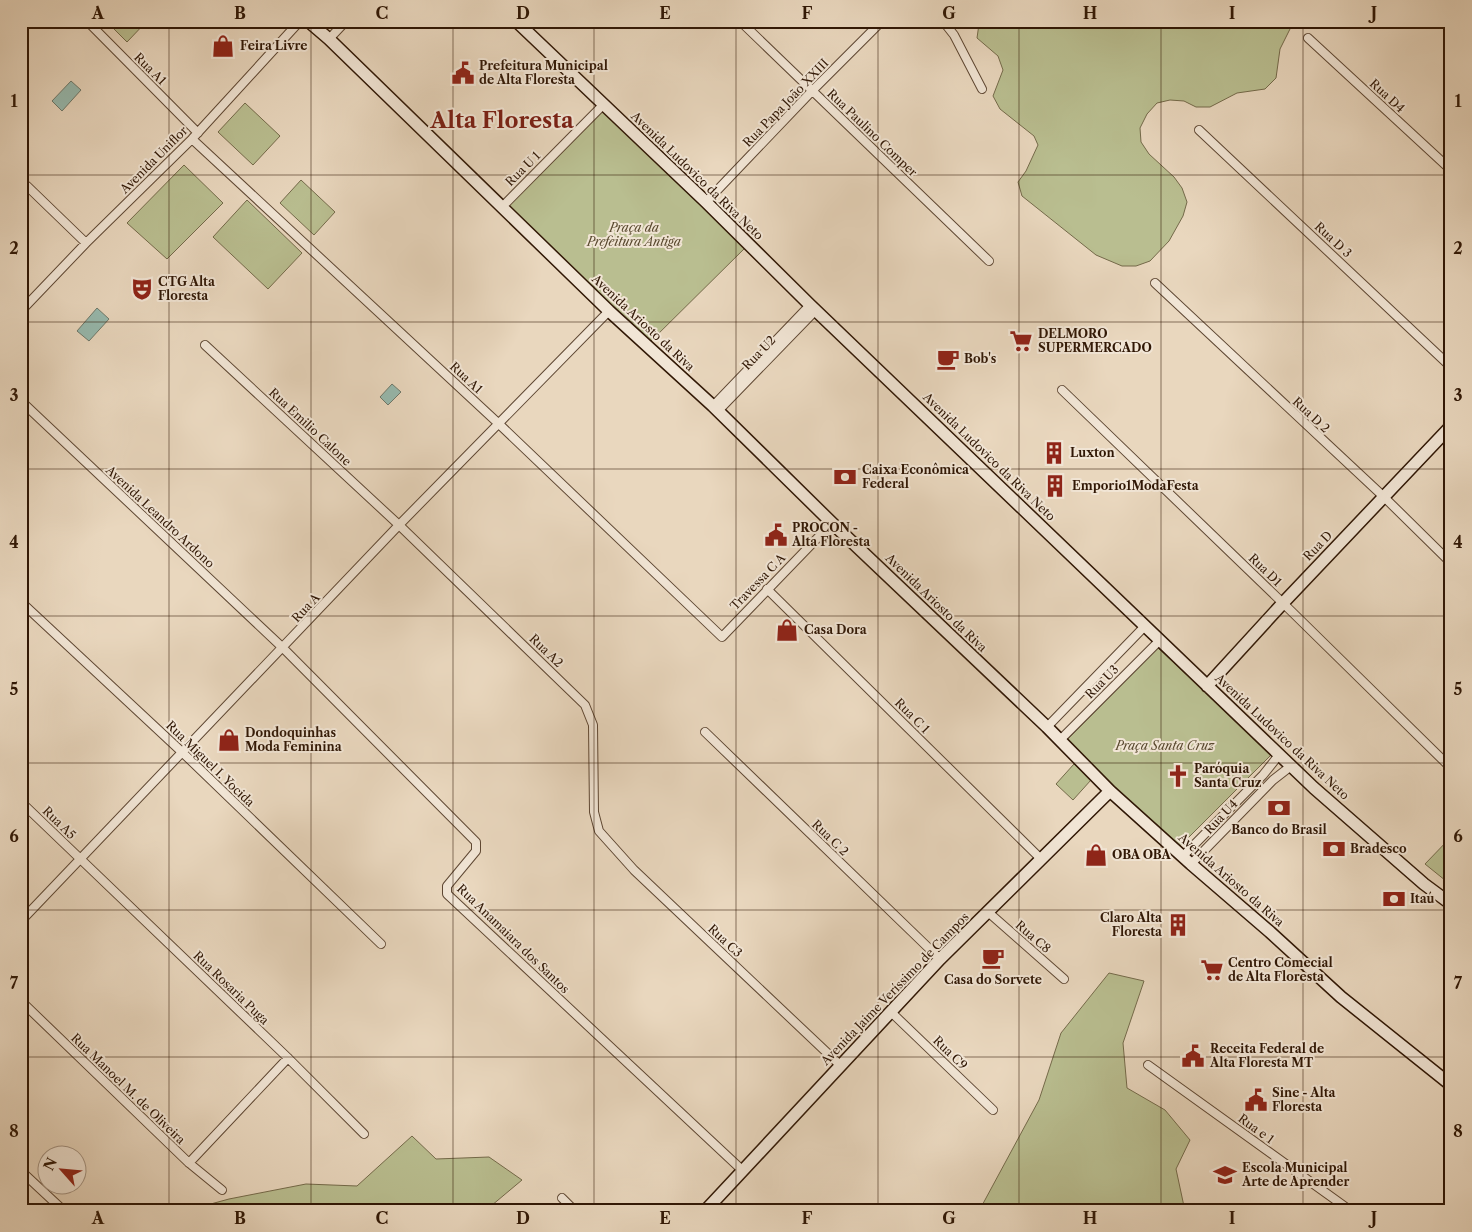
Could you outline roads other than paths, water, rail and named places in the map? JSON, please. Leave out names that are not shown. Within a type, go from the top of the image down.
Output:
[{"type":"street","name":"Rua A1","points":[[87,21],[198,133]]},
{"type":"street","name":"Avenida Uniflor","points":[[21,311],[86,243],[198,133],[300,21]]},
{"type":"street","name":"Avenida Ariosto da Riva","points":[[308,21],[329,39],[609,311],[715,408],[832,523],[1047,726],[1110,791],[1270,932],[1341,998],[1451,1085]]},
{"type":"street","points":[[329,39],[346,21]]},
{"type":"street","name":"Avenida Ludovico da Riva Neto","points":[[516,21],[1279,755],[1424,884],[1451,904]]},
{"type":"street","name":"Rua Paulino Comper","points":[[740,21],[989,260]]},
{"type":"street","name":"Rua Papa João XXIII","points":[[706,202],[882,21]]},
{"type":"street","points":[[943,21],[954,35],[982,89]]},
{"type":"street","name":"Rua D4","points":[[1308,38],[1451,170]]},
{"type":"street","name":"Rua U 1","points":[[502,207],[603,104]]},
{"type":"street","name":"Rua D 3","points":[[1199,130],[1451,367]]},
{"type":"street","name":"Rua A1","points":[[192,139],[499,424],[722,637]]},
{"type":"street","points":[[27,186],[86,243]]},
{"type":"street","name":"Rua D 2","points":[[1156,283],[1384,497],[1451,563]]},
{"type":"street","name":"Rua U2","points":[[715,408],[813,307]]},
{"type":"street","name":"Rua A","points":[[21,921],[399,525],[609,311]]},
{"type":"street","name":"Rua Emilio Calone","points":[[205,345],[399,525]]},
{"type":"street","name":"Rua D1","points":[[1062,390],[1451,768]]},
{"type":"street","name":"Avenida Leandro Ardono","points":[[21,402],[283,648]]},
{"type":"street","name":"Rua D","points":[[1207,686],[1451,426]]},
{"type":"street","name":"Travessa C A","points":[[722,637],[832,523]]},
{"type":"street","name":"Rua A2","points":[[399,525],[585,705],[593,725],[594,812],[598,831]]},
{"type":"street","name":"Rua C 1","points":[[767,590],[1041,859]]},
{"type":"street","name":"Rua Miguel I. Yocida","points":[[21,602],[183,752],[381,944]]},
{"type":"street","name":"Rua U3","points":[[1047,726],[1146,626]]},
{"type":"street","name":"Rua U3","points":[[1060,740],[1160,640]]},
{"type":"street","name":"Rua Anamaiara dos Santos","points":[[283,648],[476,842],[476,851],[447,886],[447,894],[742,1170]]},
{"type":"street","name":"Rua C 2","points":[[705,732],[940,959]]},
{"type":"street","name":"Rua U4","points":[[1187,860],[1230,807],[1263,775],[1279,755]]},
{"type":"street","name":"Rua U4","points":[[1187,860],[1237,816],[1273,780],[1291,766]]},
{"type":"street","name":"Avenida Jaime Veríssimo de Campos","points":[[704,1211],[840,1065],[892,1013],[940,959],[1110,791]]},
{"type":"street","name":"Rua A5","points":[[21,802],[81,859]]},
{"type":"street","points":[[1230,807],[1237,816]]},
{"type":"street","name":"Rua C3","points":[[598,831],[634,870],[840,1065]]},
{"type":"street","name":"Rua Rosaria Puga","points":[[81,859],[288,1058],[364,1134]]},
{"type":"street","name":"Rua C8","points":[[988,912],[1064,979]]},
{"type":"street","name":"Rua Manoel M. de Oliveira","points":[[21,1001],[189,1163],[222,1190]]},
{"type":"street","name":"Rua C9","points":[[892,1013],[993,1110]]},
{"type":"street","points":[[189,1163],[288,1058]]},
{"type":"street","name":"Rua e 1","points":[[1148,1065],[1351,1211]]},
{"type":"street","points":[[21,1171],[64,1211]]},
{"type":"street","points":[[562,1198],[575,1211]]},
{"type":"water","points":[[71,81],[81,90],[62,111],[52,101]]},
{"type":"water","points":[[97,308],[109,319],[89,341],[77,331]]},
{"type":"water","points":[[392,384],[401,392],[388,405],[380,397]]},
{"type":"place","name":"Feira Livre","points":[[223,46]]},
{"type":"place","name":"Prefeitura Municipal de Alta Floresta","points":[[463,73]]},
{"type":"place","name":"CTG Alta Floresta","points":[[142,289]]},
{"type":"place","name":"DELMORO SUPERMERCADO","points":[[1021,341]]},
{"type":"place","name":"Bob's","points":[[948,359]]},
{"type":"place","name":"Luxton","points":[[1054,453]]},
{"type":"place","name":"Caixa Econômica Federal","points":[[845,477]]},
{"type":"place","name":"Emporio1ModaFesta","points":[[1055,486]]},
{"type":"place","name":"PROCON - Alta Floresta","points":[[776,535]]},
{"type":"place","name":"Casa Dora","points":[[787,630]]},
{"type":"place","name":"Dondoquinhas Moda Feminina","points":[[229,740]]},
{"type":"place","name":"Paróquia Santa Cruz","points":[[1178,776]]},
{"type":"place","name":"Banco do Brasil","points":[[1279,808]]},
{"type":"place","name":"Bradesco","points":[[1334,849]]},
{"type":"place","name":"OBA OBA","points":[[1096,855]]},
{"type":"place","name":"Itaú","points":[[1394,899]]},
{"type":"place","name":"Claro Alta Floresta","points":[[1178,925]]},
{"type":"place","name":"Casa do Sorvete","points":[[993,958]]},
{"type":"place","name":"Centro Comecial de Alta Floresta","points":[[1212,970]]},
{"type":"place","name":"Receita Federal de Alta Floresta MT","points":[[1193,1056]]},
{"type":"place","name":"Sine - Alta Floresta","points":[[1256,1100]]},
{"type":"place","name":"Escola Municipal Arte de Aprender","points":[[1225,1175]]},
{"type":"district","name":"Alta Floresta","points":[[502,120]]},
{"type":"park label","name":"Praça da Prefeitura Antiga","points":[[634,235]]},
{"type":"park label","name":"Praça Santa Cruz","points":[[1165,746]]}]
